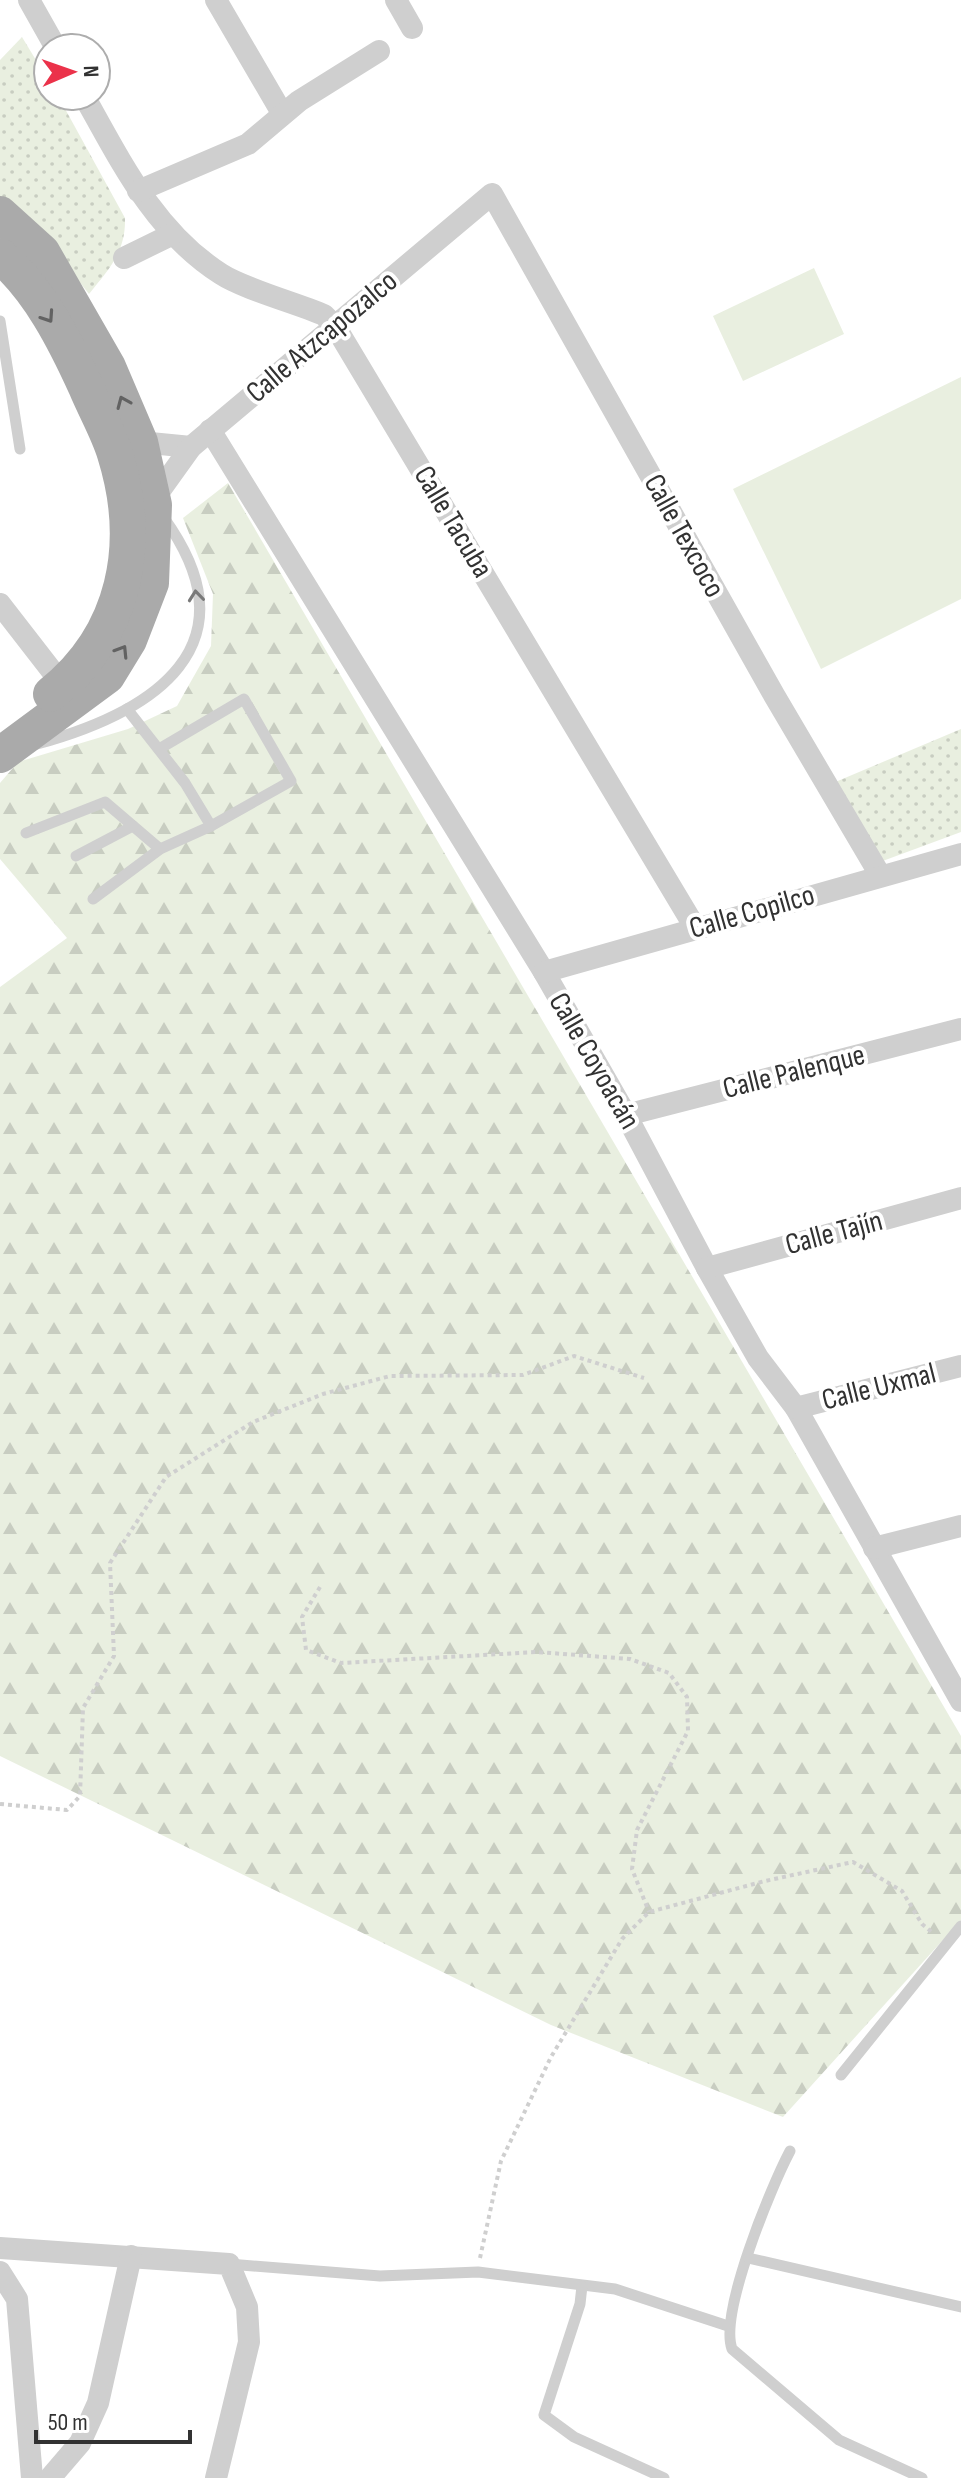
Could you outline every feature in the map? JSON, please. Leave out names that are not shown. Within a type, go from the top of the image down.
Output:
[{"type":"main road","points":[[0,214],[42,252],[108,367],[140,442],[153,503],[151,583],[129,640],[107,676],[77,703],[2,747]]},
{"type":"main road","points":[[0,256],[17,270],[67,346],[115,453],[131,534],[117,608],[77,673],[77,703]]},
{"type":"street","points":[[29,0],[47,32]]},
{"type":"street","points":[[216,0],[282,113]]},
{"type":"street","points":[[396,0],[412,28]]},
{"type":"street","points":[[138,191],[248,144],[282,113],[379,51]]},
{"type":"street","name":"Calle Tacuba","points":[[93,112],[138,191],[171,235],[223,275],[324,315],[335,326],[696,929]]},
{"type":"street","name":"Calle Atzcapozalco","points":[[153,503],[191,447],[492,194]]},
{"type":"street","name":"Calle Texcoco","points":[[492,194],[774,695],[880,875]]},
{"type":"street","points":[[124,258],[171,235]]},
{"type":"street","name":"Calle Coyoacán","points":[[210,430],[544,972],[758,1358],[796,1408],[960,1698]]},
{"type":"street","points":[[140,442],[191,447]]},
{"type":"street","points":[[0,604],[77,703]]},
{"type":"street","name":"Calle Copilco","points":[[544,972],[961,854]]},
{"type":"street","name":"Calle Palenque","points":[[626,1115],[961,1029]]},
{"type":"street","name":"Calle Tajín","points":[[707,1268],[961,1198]]},
{"type":"street","name":"Calle Uxmal","points":[[796,1408],[961,1366]]},
{"type":"street","points":[[874,1548],[961,1526]]},
{"type":"street","points":[[0,2248],[229,2264],[247,2307],[249,2342],[216,2478]]},
{"type":"street","points":[[50,2478],[80,2443],[98,2403],[131,2256]]},
{"type":"street","points":[[0,2272],[17,2299],[32,2478]]},
{"type":"lane","points":[[0,321],[20,449]]},
{"type":"lane","points":[[77,703],[127,709],[175,676],[191,651],[198,626],[192,566],[176,535],[153,503]]},
{"type":"lane","points":[[93,899],[160,849],[211,826],[291,781],[244,699],[159,749]]},
{"type":"lane","points":[[127,709],[159,749],[211,826]]},
{"type":"lane","points":[[26,833],[105,802],[160,849]]},
{"type":"lane","points":[[76,856],[133,826]]},
{"type":"lane","points":[[841,2075],[961,1926]]},
{"type":"lane","points":[[790,2151],[748,2258],[728,2326],[732,2349],[839,2440],[922,2478]]},
{"type":"lane","points":[[748,2258],[961,2307]]},
{"type":"lane","points":[[229,2264],[380,2276],[478,2272],[615,2289],[728,2326]]},
{"type":"lane","points":[[582,2286],[580,2304],[544,2415],[574,2437],[664,2478]]},
{"type":"path","points":[[0,1804],[67,1810],[80,1796],[83,1708],[114,1656],[110,1563],[166,1477],[253,1422],[323,1394],[390,1376],[523,1375],[574,1356],[644,1378]]},
{"type":"path","points":[[320,1587],[302,1617],[306,1650],[341,1663],[537,1652],[630,1659],[669,1673],[687,1697],[688,1731],[637,1830],[632,1869],[649,1912]]},
{"type":"path","points":[[478,2272],[484,2223],[501,2161],[513,2135],[551,2057],[622,1939],[649,1912],[765,1881],[853,1862],[902,1891],[922,1924],[948,1944]]},
{"type":"green space","points":[[22,37],[32,54],[32,112],[67,112],[125,218],[119,250],[89,294],[67,266],[0,202],[0,60]]},
{"type":"green space","points":[[814,268],[844,334],[743,381],[713,316]]},
{"type":"green space","points":[[961,377],[961,599],[821,669],[733,489]]},
{"type":"green space","points":[[228,483],[961,1736],[961,1920],[783,2117],[551,2025],[0,1756],[0,987],[67,938],[0,859],[0,783],[18,762],[128,729],[177,706],[211,646],[213,594],[183,518]]},
{"type":"green space","points":[[961,729],[961,832],[880,862],[833,783]]}]
